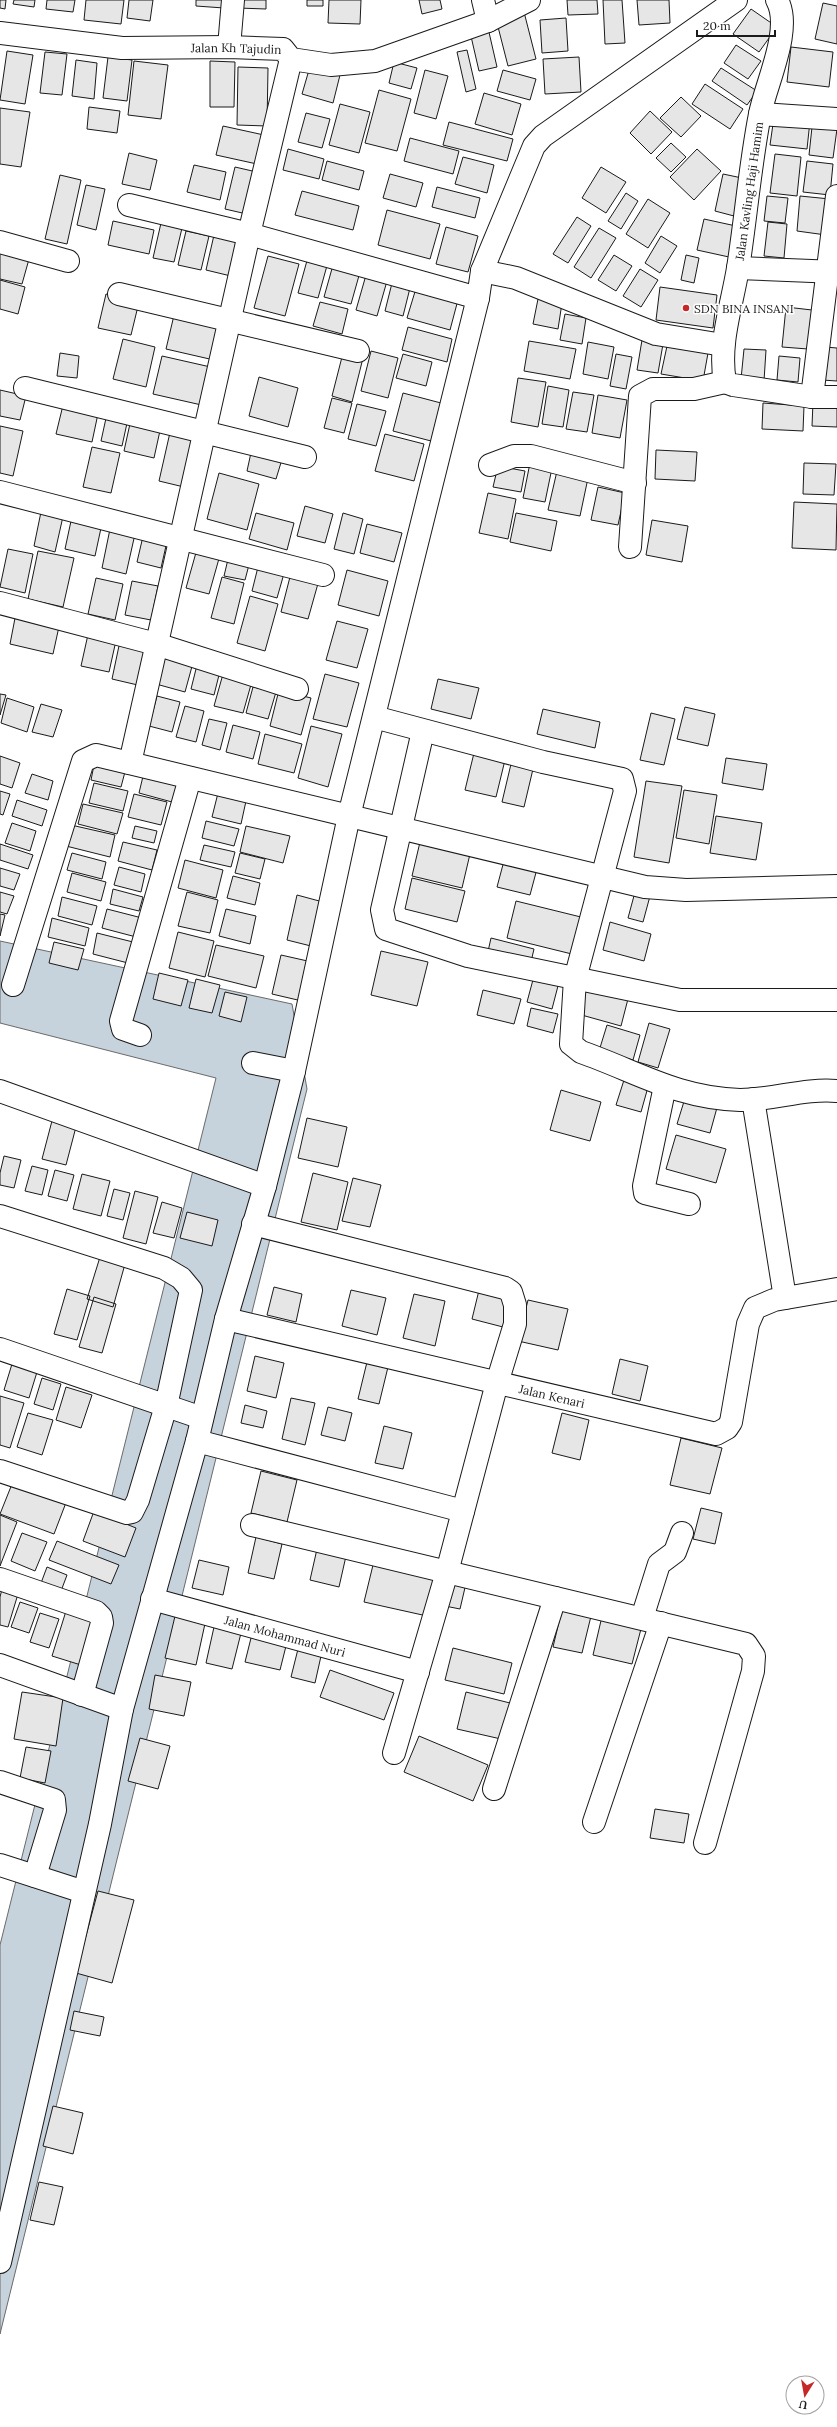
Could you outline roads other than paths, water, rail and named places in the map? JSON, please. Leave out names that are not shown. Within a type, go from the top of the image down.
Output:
[{"type":"street","points":[[229,47],[233,0]]},
{"type":"street","name":"Jalan Kh Tajudin","points":[[0,33],[122,48],[229,47],[283,49],[291,59],[331,65],[375,61],[486,10],[529,0]]},
{"type":"street","points":[[102,1702],[152,1599],[198,1441],[200,1417],[253,1224],[250,1181],[294,1071],[349,816],[485,272],[534,146],[543,136],[736,0]]},
{"type":"street","name":"Jalan Kavling Haji Hamim","points":[[725,382],[723,345],[738,268],[760,114],[782,26],[779,4]]},
{"type":"street","points":[[130,763],[229,321],[291,59]]},
{"type":"street","name":"Jalan Kavling Haji Hamim","points":[[760,114],[837,119]]},
{"type":"street","points":[[812,397],[832,272],[837,196]]},
{"type":"street","points":[[129,205],[249,234],[478,298]]},
{"type":"street","points":[[0,242],[68,261]]},
{"type":"street","name":"Jalan Kavling Haji Hamim","points":[[738,268],[832,272]]},
{"type":"street","points":[[485,272],[516,278],[656,334],[723,345]]},
{"type":"street","points":[[119,294],[358,351]]},
{"type":"street","points":[[630,547],[640,396],[653,389],[694,389],[725,382],[812,397],[837,397]]},
{"type":"street","points":[[25,388],[305,457]]},
{"type":"street","points":[[490,465],[514,456],[531,456],[634,483]]},
{"type":"street","points":[[0,492],[323,575]]},
{"type":"street","points":[[0,603],[156,644],[297,689]]},
{"type":"street","points":[[374,717],[423,731],[622,779],[625,791],[575,979],[571,1044],[581,1052],[682,1092],[716,1098],[753,1099],[826,1090],[837,1091]]},
{"type":"street","points":[[423,731],[402,829],[382,910],[382,921],[386,929],[468,956],[680,1000],[837,1000]]},
{"type":"street","points":[[13,985],[83,761],[96,755],[644,887],[679,890],[837,886]]},
{"type":"street","points":[[140,1035],[123,1029],[122,1015],[190,778]]},
{"type":"street","points":[[263,1065],[294,1071]]},
{"type":"street","points":[[665,1086],[644,1186],[645,1193],[689,1204]]},
{"type":"street","points":[[0,1091],[250,1181]]},
{"type":"street","points":[[753,1099],[785,1298],[837,1289]]},
{"type":"street","points":[[0,1216],[136,1257],[164,1268],[181,1278],[191,1290],[169,1407],[138,1500],[132,1512],[127,1513],[0,1471]]},
{"type":"street","points":[[253,1224],[496,1286],[511,1292],[515,1305],[515,1324],[497,1383],[447,1572],[394,1753]]},
{"type":"street","name":"Jalan Kenari","points":[[226,1319],[716,1434],[727,1428],[731,1422],[748,1324],[755,1308],[774,1300],[785,1298]]},
{"type":"street","points":[[0,1349],[200,1417]]},
{"type":"street","points":[[198,1441],[463,1511]]},
{"type":"street","points":[[252,1525],[746,1644],[754,1656],[753,1671],[705,1843]]},
{"type":"street","points":[[594,1822],[651,1621],[659,1564],[664,1558],[675,1552],[682,1533]]},
{"type":"street","points":[[0,1579],[96,1612],[101,1617],[102,1623],[102,1702],[78,1889],[0,2262]]},
{"type":"street","points":[[494,1789],[555,1598]]},
{"type":"street","name":"Jalan Mohammad Nuri","points":[[152,1599],[418,1672]]},
{"type":"street","points":[[0,1665],[102,1702]]},
{"type":"street","points":[[0,1782],[54,1800],[55,1810],[40,1877]]},
{"type":"street","points":[[0,1865],[78,1889]]},
{"type":"place","name":"SDN BINA INSANI","points":[[686,308]]}]
